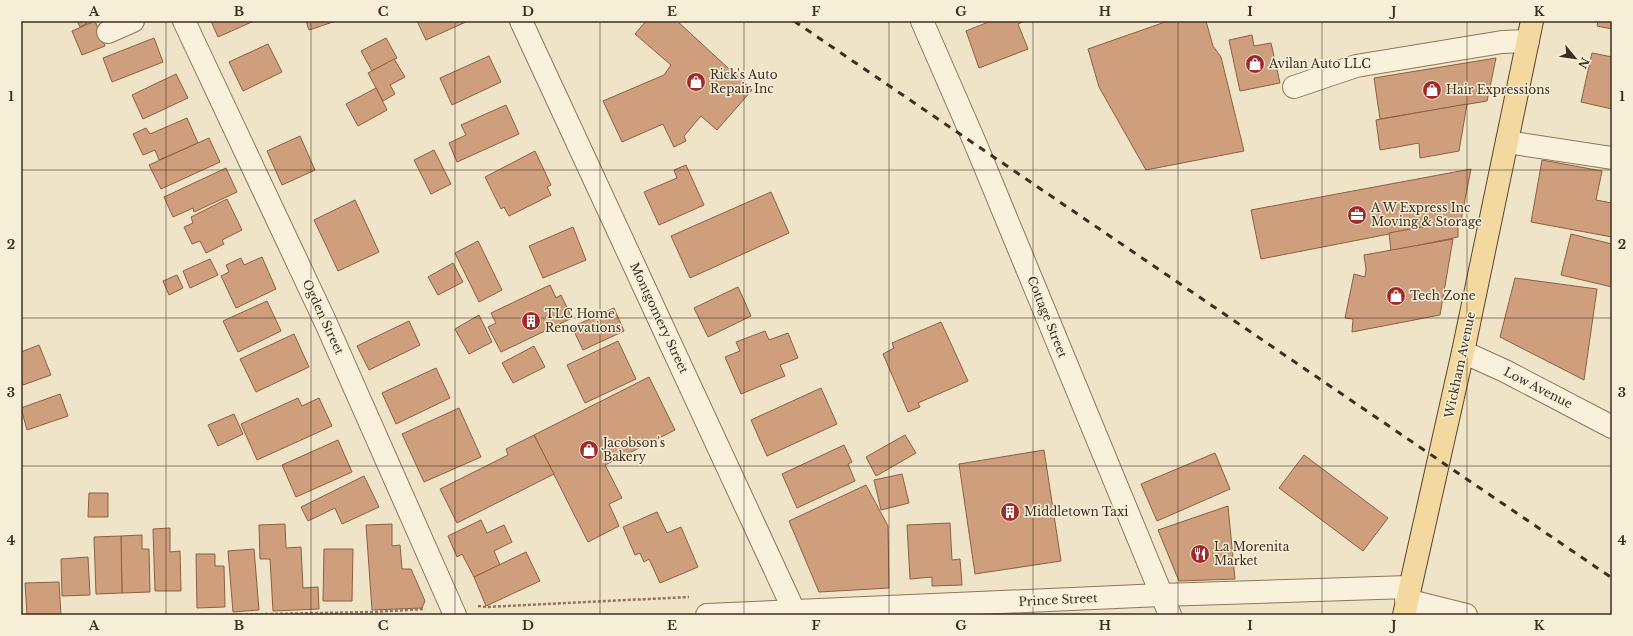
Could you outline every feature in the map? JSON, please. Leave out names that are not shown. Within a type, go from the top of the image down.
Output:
[{"type":"main road","name":"Wickham Avenue","points":[[1406,601],[1463,352],[1530,31]]},
{"type":"street","points":[[108,32],[133,21]]},
{"type":"street","name":"Ogden Street","points":[[184,21],[325,321],[455,615]]},
{"type":"street","name":"Montgomery Street","points":[[521,21],[796,613]]},
{"type":"street","name":"Cottage Street","points":[[922,21],[980,152],[1170,615]]},
{"type":"street","points":[[1294,87],[1356,66],[1502,42],[1530,31]]},
{"type":"street","points":[[1507,142],[1612,158]]},
{"type":"street","name":"Low Avenue","points":[[1463,352],[1506,371],[1612,427]]},
{"type":"street","name":"Prince Street","points":[[707,615],[796,613],[1161,595],[1406,601],[1466,615]]},
{"type":"path","points":[[477,606],[486,607],[690,597]]},
{"type":"path","points":[[220,615],[372,612],[432,608]]},
{"type":"building","points":[[77,21],[91,21],[80,27]]},
{"type":"building","points":[[95,21],[105,46],[82,55],[72,31]]},
{"type":"building","points":[[211,21],[254,21],[218,37]]},
{"type":"building","points":[[306,21],[336,21],[309,30]]},
{"type":"building","points":[[417,21],[468,21],[426,40]]},
{"type":"building","name":"Rick's Auto Repair Inc","points":[[646,21],[677,21],[752,90],[717,130],[701,116],[684,136],[686,141],[674,147],[663,124],[622,142],[603,101],[664,75],[671,65],[635,34]]},
{"type":"building","points":[[991,21],[1025,21],[1018,24],[1028,49],[979,68],[966,31]]},
{"type":"building","points":[[1168,21],[1206,21],[1213,46],[1221,57],[1244,151],[1146,170],[1099,87],[1088,49]]},
{"type":"building","points":[[1598,21],[1612,21],[1612,29],[1597,26]]},
{"type":"building","name":"Avilan Auto LLC","points":[[1252,35],[1254,46],[1271,43],[1280,83],[1240,91],[1229,40]]},
{"type":"building","points":[[154,38],[163,62],[112,82],[103,58]]},
{"type":"building","points":[[386,38],[397,58],[372,71],[361,51]]},
{"type":"building","points":[[268,44],[282,72],[243,91],[229,62]]},
{"type":"building","points":[[1592,53],[1612,57],[1612,109],[1581,102]]},
{"type":"building","points":[[489,56],[501,82],[452,105],[440,78]]},
{"type":"building","name":"Hair Expressions","points":[[1496,58],[1487,101],[1380,119],[1374,78]]},
{"type":"building","points":[[394,59],[405,77],[390,85],[395,94],[383,101],[368,73]]},
{"type":"building","points":[[176,74],[188,98],[143,119],[132,95]]},
{"type":"building","points":[[376,88],[387,110],[358,126],[346,104]]},
{"type":"building","points":[[1467,104],[1459,151],[1420,158],[1419,143],[1380,150],[1376,120]]},
{"type":"building","points":[[506,105],[519,134],[457,162],[449,143],[466,135],[461,125]]},
{"type":"building","points":[[187,118],[198,143],[159,160],[155,150],[143,155],[133,134],[146,128],[150,134]]},
{"type":"building","points":[[300,136],[315,170],[282,185],[267,151]]},
{"type":"building","points":[[209,138],[220,162],[161,189],[149,165]]},
{"type":"building","points":[[434,150],[451,184],[431,194],[414,160]]},
{"type":"building","points":[[535,151],[551,185],[547,187],[551,195],[509,216],[504,207],[501,209],[485,177]]},
{"type":"building","points":[[1542,160],[1602,171],[1596,200],[1612,203],[1612,237],[1531,222]]},
{"type":"building","points":[[686,165],[704,205],[659,225],[644,192],[677,178],[674,170]]},
{"type":"building","points":[[226,168],[237,192],[194,212],[193,208],[173,217],[164,197]]},
{"type":"building","name":"A W Express Inc Moving & Storage","points":[[1471,169],[1461,220],[1261,259],[1251,210]]},
{"type":"building","points":[[771,192],[789,233],[690,278],[671,236]]},
{"type":"building","points":[[227,199],[242,230],[222,240],[224,244],[206,253],[200,241],[192,244],[184,227],[193,223],[191,217]]},
{"type":"building","points":[[355,200],[379,252],[338,271],[314,220]]},
{"type":"building","points":[[1458,220],[1458,237],[1391,251],[1389,233]]},
{"type":"building","points":[[573,227],[586,260],[543,278],[529,246]]},
{"type":"building","points":[[1571,234],[1612,244],[1612,287],[1561,275]]},
{"type":"building","name":"Tech Zone","points":[[1453,239],[1440,315],[1352,332],[1353,319],[1345,318],[1354,274],[1365,277],[1366,269],[1364,255]]},
{"type":"building","points":[[478,241],[502,290],[479,302],[455,253]]},
{"type":"building","points":[[262,257],[276,289],[236,308],[221,276],[229,272],[226,265],[241,258],[244,265]]},
{"type":"building","points":[[210,259],[218,275],[190,288],[183,271]]},
{"type":"building","points":[[453,263],[463,282],[438,295],[428,277]]},
{"type":"building","points":[[177,275],[183,288],[169,295],[163,281]]},
{"type":"building","points":[[1515,278],[1597,289],[1584,380],[1500,337]]},
{"type":"building","name":"TLC Home Renovations","points":[[550,285],[556,298],[561,295],[572,318],[501,352],[488,327],[496,323],[491,313]]},
{"type":"building","points":[[738,287],[751,316],[708,337],[694,308]]},
{"type":"building","points":[[267,301],[281,331],[238,352],[223,321]]},
{"type":"building","points":[[614,308],[624,331],[583,350],[572,327]]},
{"type":"building","points":[[479,315],[492,342],[469,354],[455,329]]},
{"type":"building","points":[[409,321],[420,345],[369,370],[357,346]]},
{"type":"building","points":[[941,322],[968,381],[918,403],[920,407],[908,412],[883,354],[894,348],[892,343]]},
{"type":"building","points":[[765,331],[769,340],[788,333],[798,358],[780,365],[785,376],[741,394],[725,357],[740,351],[736,342]]},
{"type":"building","points":[[294,334],[309,367],[256,392],[240,359]]},
{"type":"building","points":[[618,341],[636,379],[585,403],[567,365]]},
{"type":"building","points":[[39,345],[51,375],[23,385],[21,379],[21,352]]},
{"type":"building","points":[[534,346],[545,367],[513,383],[502,363]]},
{"type":"building","points":[[436,368],[450,398],[396,424],[382,393]]},
{"type":"building","name":"Jacobson's Bakery","points":[[649,377],[675,430],[605,465],[622,498],[609,504],[619,526],[588,542],[534,435]]},
{"type":"building","points":[[821,388],[837,424],[767,456],[751,420]]},
{"type":"building","points":[[60,394],[68,416],[27,430],[21,408]]},
{"type":"building","points":[[298,398],[302,406],[319,398],[332,426],[257,460],[241,424]]},
{"type":"building","points":[[459,408],[481,457],[424,482],[402,434]]},
{"type":"building","points":[[234,414],[243,434],[218,446],[208,425]]},
{"type":"building","points":[[534,435],[554,474],[457,523],[440,489],[508,455],[506,449]]},
{"type":"building","points":[[905,435],[916,453],[876,476],[866,457]]},
{"type":"building","points":[[338,440],[352,472],[296,497],[282,465]]},
{"type":"building","points":[[844,445],[852,462],[848,464],[855,481],[797,508],[782,474]]},
{"type":"building","name":"Middletown Taxi","points":[[1044,450],[1061,561],[975,574],[959,464]]},
{"type":"building","points":[[1215,453],[1230,489],[1157,521],[1141,484]]},
{"type":"building","points":[[1304,455],[1388,518],[1363,551],[1279,488]]},
{"type":"building","points":[[902,474],[909,503],[881,510],[874,480]]},
{"type":"building","points":[[364,476],[379,507],[342,524],[335,508],[308,521],[301,507]]},
{"type":"building","points":[[866,485],[888,526],[889,588],[819,592],[789,521]]},
{"type":"building","points":[[89,493],[108,493],[108,517],[88,517]]},
{"type":"building","name":"La Morenita Market","points":[[1228,506],[1235,579],[1179,581],[1158,530]]},
{"type":"building","points":[[657,512],[667,533],[681,527],[698,567],[660,583],[649,559],[644,562],[640,553],[635,555],[623,527]]},
{"type":"building","points":[[481,520],[487,533],[504,525],[512,542],[494,551],[500,565],[474,577],[462,554],[457,557],[448,536]]},
{"type":"building","points":[[950,523],[952,560],[960,559],[962,585],[932,586],[932,577],[910,579],[907,525]]},
{"type":"building","points":[[285,524],[286,548],[301,547],[303,588],[318,587],[319,609],[273,611],[270,559],[260,559],[259,525]]},
{"type":"building","points":[[392,524],[392,546],[400,545],[402,569],[411,569],[425,601],[422,608],[372,610],[366,525]]},
{"type":"building","points":[[170,528],[170,552],[180,551],[181,591],[155,591],[153,529]]},
{"type":"building","points":[[142,535],[142,549],[149,549],[150,592],[122,593],[121,536]]},
{"type":"building","points":[[121,536],[122,593],[96,594],[94,537]]},
{"type":"building","points":[[254,549],[259,610],[233,612],[228,551]]},
{"type":"building","points":[[324,549],[353,549],[352,601],[323,601]]},
{"type":"building","points":[[526,552],[540,581],[486,606],[474,577]]},
{"type":"building","points":[[196,554],[215,554],[215,566],[224,566],[225,607],[197,608]]},
{"type":"building","points":[[88,557],[90,595],[62,596],[61,559]]},
{"type":"building","points":[[59,582],[61,615],[27,615],[25,583]]},
{"type":"railway","points":[[794,21],[1612,578]]},
{"type":"place","name":"Avilan Auto LLC","points":[[1255,64]]},
{"type":"place","name":"Rick's Auto Repair Inc","points":[[696,82]]},
{"type":"place","name":"Hair Expressions","points":[[1432,90]]},
{"type":"place","name":"A W Express Inc Moving & Storage","points":[[1357,215]]},
{"type":"place","name":"Tech Zone","points":[[1396,296]]},
{"type":"place","name":"TLC Home Renovations","points":[[531,321]]},
{"type":"place","name":"Jacobson's Bakery","points":[[589,450]]},
{"type":"place","name":"Middletown Taxi","points":[[1010,512]]},
{"type":"place","name":"La Morenita Market","points":[[1200,554]]}]
